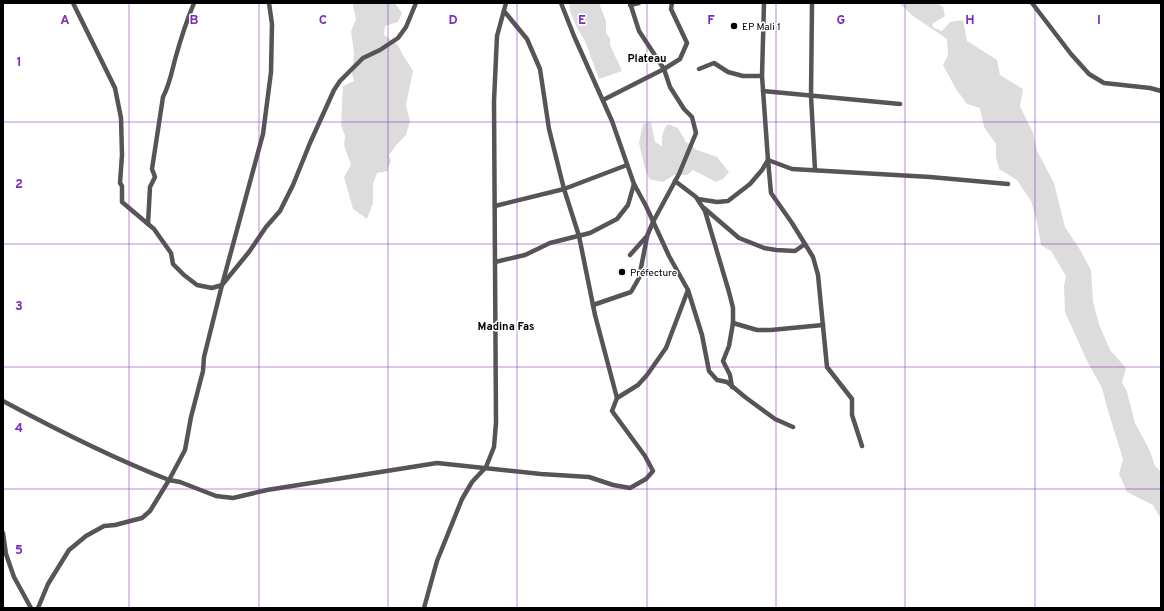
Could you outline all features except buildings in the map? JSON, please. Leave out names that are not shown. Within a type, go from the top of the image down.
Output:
[{"type":"street","points":[[73,3],[115,88],[121,118],[122,155],[120,183],[122,186],[122,202],[154,230],[170,253],[173,264],[184,275],[197,285],[212,288],[222,285],[280,211],[293,185],[334,90],[363,58],[380,50],[398,38],[406,27],[416,3]]},
{"type":"street","points":[[148,224],[150,187],[155,177],[152,169],[163,97],[167,88],[187,18],[194,3]]},
{"type":"street","points":[[38,608],[48,584],[69,550],[86,536],[104,526],[115,525],[142,518],[150,511],[185,450],[191,417],[203,371],[204,357],[263,134],[271,72],[272,24],[269,3]]},
{"type":"street","points":[[424,608],[437,561],[462,499],[472,482],[486,467],[494,447],[496,422],[494,101],[497,36],[506,3]]},
{"type":"street","points":[[561,3],[612,121],[634,184],[669,256],[688,290],[702,335],[709,371],[717,380],[727,382],[775,419],[793,427]]},
{"type":"street","points":[[593,305],[631,292],[639,278],[647,236],[652,222],[679,174],[696,133],[692,117],[684,109],[670,87],[664,69],[639,31],[630,4],[638,3]]},
{"type":"street","points":[[603,100],[664,69],[680,59],[687,44],[672,9],[672,3]]},
{"type":"street","points":[[764,3],[762,76],[771,193],[813,257],[818,275],[827,367],[852,398],[852,415],[862,446]]},
{"type":"street","points":[[812,3],[810,96],[815,170]]},
{"type":"street","points":[[1032,3],[1071,54],[1090,74],[1104,83],[1150,88],[1161,92]]},
{"type":"street","points":[[3,401],[65,434],[126,463],[216,496],[233,498],[267,490],[437,463],[541,474],[589,477],[613,485],[630,488],[646,479],[653,471],[645,456],[612,411],[617,398],[593,305],[579,236],[564,189],[549,129],[540,69],[527,39],[504,11]]},
{"type":"street","points":[[699,69],[714,63],[728,72],[743,76],[762,76]]},
{"type":"street","points":[[763,91],[900,104]]},
{"type":"street","points":[[698,199],[716,202],[728,201],[750,184],[768,160]]},
{"type":"street","points":[[768,160],[792,168],[930,177],[1008,184]]},
{"type":"street","points":[[495,206],[564,189],[627,165]]},
{"type":"street","points":[[675,181],[698,199],[703,206],[739,238],[764,248],[776,250],[795,250],[805,244]]},
{"type":"street","points":[[495,262],[525,255],[550,243],[590,233],[617,219],[628,205],[634,184]]},
{"type":"street","points":[[703,206],[733,308],[729,346],[723,361],[730,375],[732,387]]},
{"type":"street","points":[[630,255],[647,236]]},
{"type":"street","points":[[617,398],[638,386],[666,348],[688,290]]},
{"type":"street","points":[[732,323],[757,330],[823,325]]},
{"type":"street","points":[[3,533],[6,554],[14,577],[31,608]]},
{"type":"shaded area","points":[[353,3],[397,3],[396,5],[402,13],[398,22],[385,26],[384,35],[397,44],[413,71],[406,105],[410,121],[406,135],[389,155],[391,161],[387,171],[377,173],[373,184],[373,203],[367,219],[353,209],[344,177],[351,165],[344,145],[345,136],[341,125],[343,86],[354,81],[352,74],[354,53],[351,31],[356,19]]},
{"type":"shaded area","points":[[569,3],[599,3],[606,21],[606,33],[610,38],[610,45],[622,71],[599,79],[585,41],[577,28],[570,11]]},
{"type":"shaded area","points":[[899,3],[937,3],[943,7],[945,16],[932,24],[934,28],[942,31],[950,22],[963,20],[967,41],[997,60],[1000,75],[1023,89],[1020,106],[1033,133],[1037,151],[1054,183],[1065,227],[1091,270],[1093,302],[1099,324],[1110,350],[1126,368],[1122,382],[1127,392],[1135,423],[1150,451],[1155,466],[1161,472],[1161,519],[1153,505],[1127,492],[1119,474],[1123,459],[1102,388],[1087,361],[1065,312],[1064,286],[1066,276],[1051,251],[1041,245],[1031,201],[1017,180],[999,169],[996,157],[996,144],[984,127],[980,108],[967,104],[956,89],[943,65],[948,55],[947,39],[913,16]]},
{"type":"shaded area","points":[[651,122],[655,142],[662,146],[663,131],[668,124],[678,128],[686,142],[697,150],[717,157],[729,172],[723,179],[716,182],[693,170],[687,175],[674,175],[663,182],[649,179],[639,143],[643,124]]},
{"type":"place","name":"EP Mali 1","points":[[734,26]]},
{"type":"place","name":"Préfecture","points":[[622,272]]},
{"type":"district","name":"Plateau","points":[[647,58]]},
{"type":"district","name":"Madina Fas","points":[[506,326]]}]
